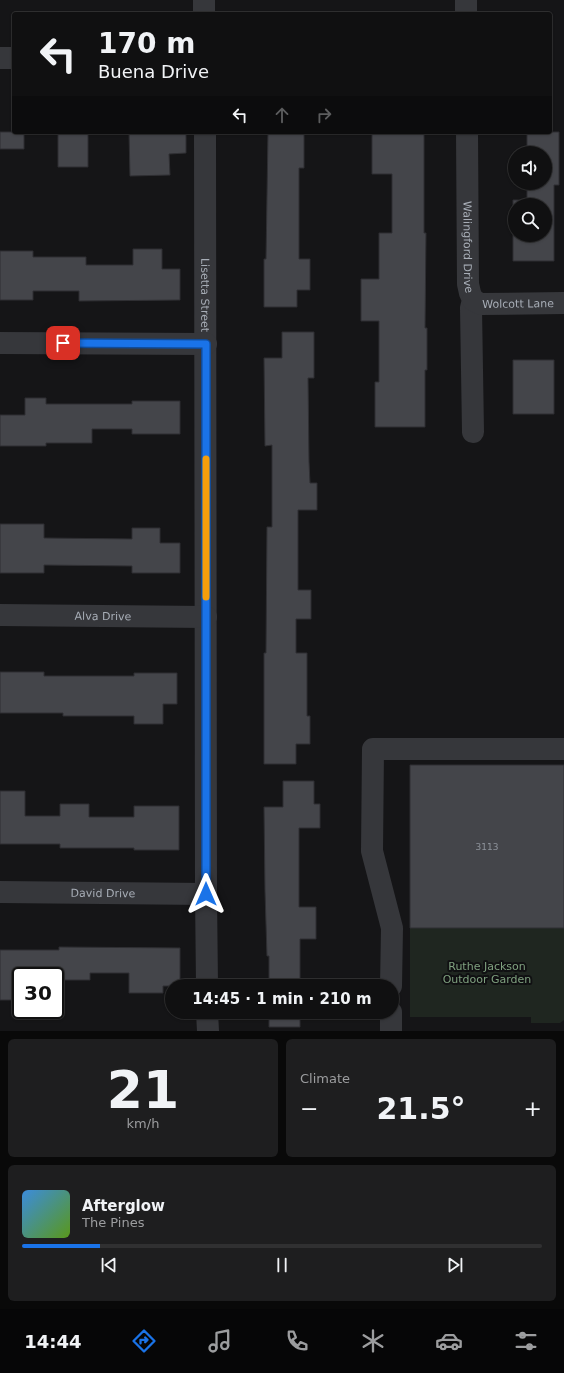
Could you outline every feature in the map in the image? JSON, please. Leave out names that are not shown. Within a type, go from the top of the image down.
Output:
[{"type":"street","points":[[204,0],[204,12]]},
{"type":"street","points":[[466,0],[466,12]]},
{"type":"street","points":[[0,58],[12,58]]},
{"type":"street","name":"Lisetta Street","points":[[205,134],[207,979]]},
{"type":"street","name":"Walingford Drive","points":[[467,134],[468,284],[473,300],[471,308],[473,432]]},
{"type":"street","name":"Wolcott Lane","points":[[473,300],[481,304],[564,303]]},
{"type":"street","points":[[0,343],[206,344]]},
{"type":"street","name":"Alva Drive","points":[[0,615],[206,617]]},
{"type":"street","points":[[391,979],[392,928],[372,851],[372,749],[564,749]]},
{"type":"street","name":"David Drive","points":[[0,892],[206,894]]},
{"type":"street","points":[[207,1019],[208,1031]]},
{"type":"street","points":[[391,1019],[391,1031]]},
{"type":"green space","name":"Ruthe Jackson Outdoor Garden","points":[[410,928],[564,928],[564,1020],[560,1023],[531,1023],[531,1017],[410,1017]]},
{"type":"building","points":[[0,132],[24,134],[24,149],[0,149]]},
{"type":"building","points":[[552,132],[559,132],[559,185],[554,185],[554,261],[513,261],[513,242],[552,242],[552,198],[527,198],[527,190],[552,190],[552,146],[527,146],[527,134],[552,134]]},
{"type":"building","points":[[58,134],[88,134],[88,167],[58,167]]},
{"type":"building","points":[[129,134],[186,134],[186,153],[169,154],[170,175],[130,176]]},
{"type":"building","points":[[268,134],[304,134],[304,168],[299,168],[299,259],[310,259],[310,290],[297,290],[297,307],[264,307],[264,259],[266,259]]},
{"type":"building","points":[[372,134],[424,134],[424,233],[426,233],[425,328],[427,328],[425,427],[375,427],[375,382],[379,382],[379,321],[361,321],[361,279],[379,279],[379,233],[392,233],[392,174],[372,174]]},
{"type":"building","points":[[133,249],[162,249],[162,269],[180,269],[180,300],[79,301],[79,291],[33,291],[33,300],[0,300],[0,251],[33,251],[33,257],[86,257],[86,265],[133,265]]},
{"type":"building","points":[[282,332],[314,332],[314,378],[308,378],[309,462],[310,483],[317,483],[317,510],[298,510],[298,590],[311,590],[311,619],[296,619],[296,653],[307,653],[307,716],[310,716],[310,744],[296,744],[296,764],[264,764],[264,653],[266,653],[267,527],[272,527],[272,445],[265,446],[264,358],[282,358]]},
{"type":"building","points":[[513,360],[554,360],[554,414],[513,414]]},
{"type":"building","points":[[25,398],[46,398],[46,404],[132,404],[132,401],[180,401],[180,434],[132,434],[132,429],[92,429],[92,443],[46,443],[46,446],[0,446],[0,415],[25,415]]},
{"type":"building","points":[[0,524],[44,524],[44,538],[132,539],[132,528],[160,528],[160,543],[180,543],[180,573],[132,573],[132,566],[44,565],[44,573],[0,573]]},
{"type":"building","points":[[0,672],[44,672],[44,676],[134,676],[134,673],[177,673],[177,704],[163,704],[163,724],[134,724],[134,716],[63,716],[63,713],[0,713]]},
{"type":"building","points":[[410,765],[564,765],[564,928],[410,928]]},
{"type":"building","points":[[283,781],[314,781],[314,804],[320,804],[320,828],[299,828],[299,907],[316,907],[316,939],[300,939],[300,979],[269,979],[265,891],[264,807],[283,807]]},
{"type":"building","points":[[0,791],[25,791],[25,816],[60,816],[60,804],[89,804],[89,817],[134,817],[134,806],[179,806],[179,850],[134,850],[134,848],[60,848],[60,844],[0,844]]},
{"type":"building","points":[[59,947],[180,948],[180,979],[165,979],[163,993],[129,993],[129,973],[90,973],[90,980],[64,980],[64,967],[12,967],[12,1000],[0,1000],[0,950],[59,950]]},
{"type":"building","points":[[269,1019],[300,1019],[300,1027],[269,1027]]},
{"type":"slow traffic","points":[[206,459],[206,597]]},
{"type":"route","points":[[63,343],[206,344],[206,894]]}]
